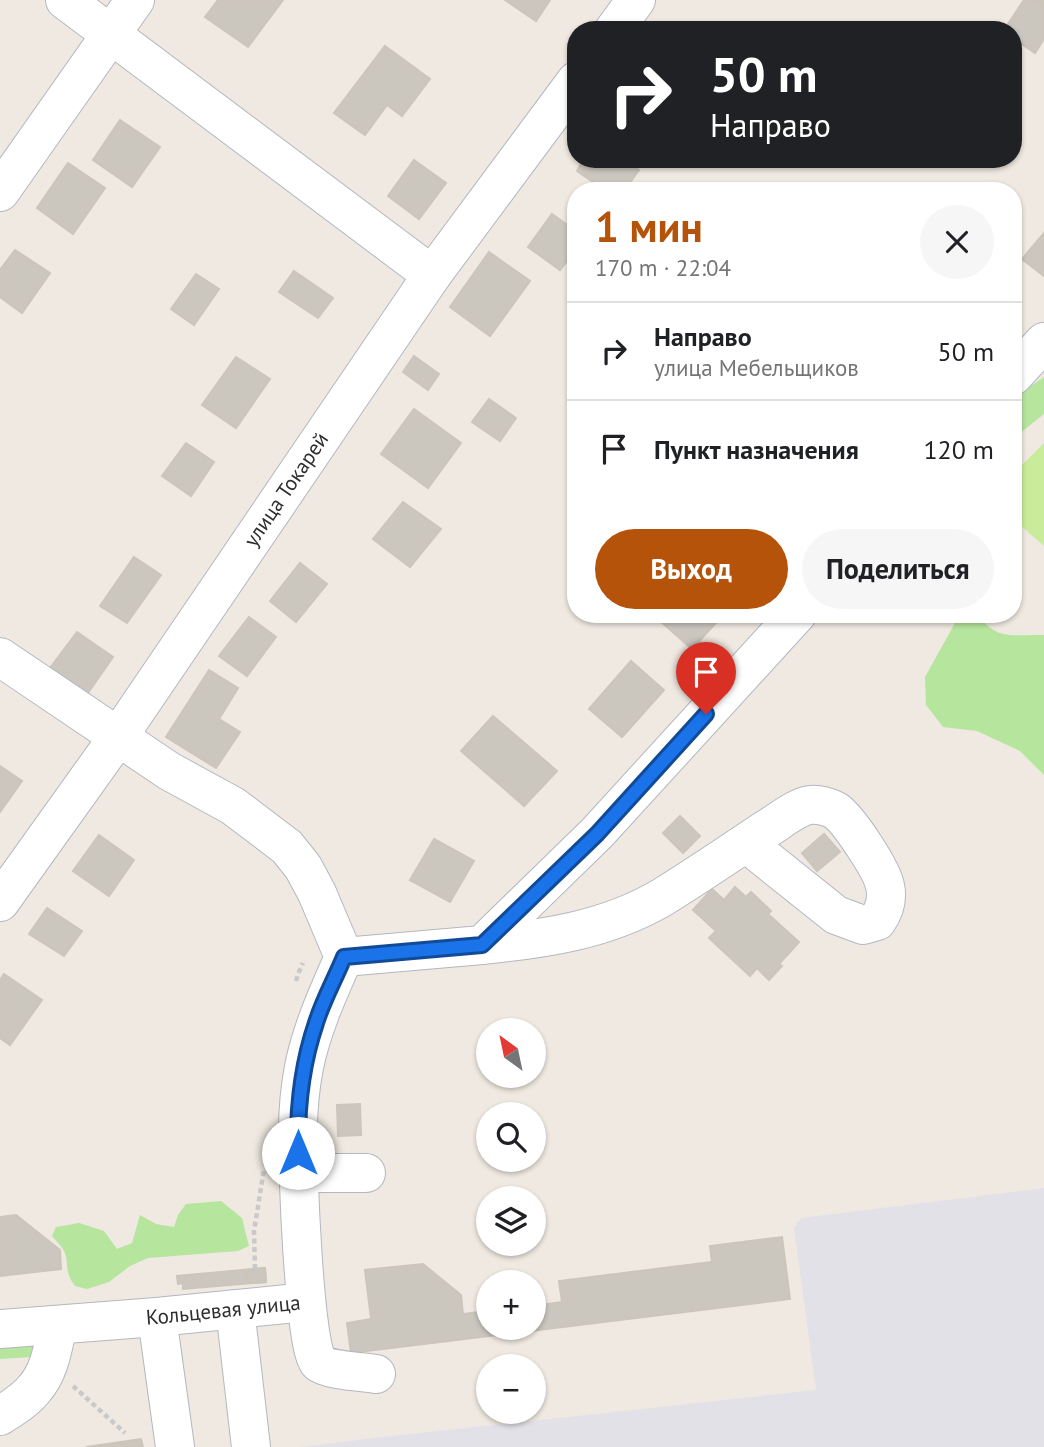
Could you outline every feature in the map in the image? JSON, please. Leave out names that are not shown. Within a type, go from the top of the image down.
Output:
[{"type":"street","points":[[65,0],[432,275]]},
{"type":"street","points":[[0,192],[135,0]]},
{"type":"street","points":[[621,21],[636,0]]},
{"type":"street","name":"улица Токарей","points":[[0,902],[118,737],[432,275],[567,93]]},
{"type":"street","points":[[1022,366],[1044,342]]},
{"type":"street","points":[[482,945],[597,834],[789,623]]},
{"type":"street","points":[[0,657],[169,771],[233,806],[288,847],[317,893],[344,957],[535,940],[567,934],[618,919],[659,899],[746,843]]},
{"type":"street","name":"Кольцевая улица","points":[[0,1329],[235,1310],[306,1301],[299,1173],[299,1104],[304,1067],[316,1022],[344,957]]},
{"type":"street","points":[[299,1173],[366,1173]]},
{"type":"street","points":[[306,1301],[311,1342],[317,1362],[327,1367],[376,1374]]},
{"type":"street","points":[[235,1310],[249,1431]]},
{"type":"street","points":[[157,1317],[173,1435]]},
{"type":"street","points":[[0,1416],[37,1387],[48,1364],[58,1325]]},
{"type":"shaded area","points":[[1044,1188],[1044,1447],[300,1447],[503,1424],[546,1424],[546,1419],[816,1390],[794,1228],[801,1218]]},
{"type":"green space","points":[[1044,377],[1044,414],[1022,432],[1022,392]]},
{"type":"green space","points":[[1044,443],[1044,546],[1022,527],[1022,465]]},
{"type":"green space","points":[[955,623],[985,623],[1007,635],[1044,635],[1044,775],[1020,751],[977,731],[943,727],[926,705],[925,677]]},
{"type":"green space","points":[[221,1201],[242,1218],[249,1246],[238,1251],[148,1258],[130,1266],[109,1282],[87,1289],[75,1286],[69,1276],[64,1251],[52,1236],[56,1227],[79,1223],[104,1231],[117,1249],[132,1243],[140,1215],[156,1224],[174,1227],[186,1204]]},
{"type":"green space","points":[[35,1345],[32,1357],[0,1359],[0,1347]]},
{"type":"building","points":[[218,0],[283,0],[248,47],[205,17]]},
{"type":"building","points":[[505,0],[550,0],[536,21]]},
{"type":"building","points":[[1024,0],[1044,1],[1044,39],[1035,53],[1022,44],[1022,21],[1010,21]]},
{"type":"building","points":[[385,46],[430,79],[402,116],[387,105],[365,135],[334,113]]},
{"type":"building","points":[[120,120],[160,147],[132,187],[93,160]]},
{"type":"building","points":[[414,160],[446,183],[419,219],[388,196]]},
{"type":"building","points":[[68,163],[105,188],[73,234],[37,208]]},
{"type":"building","points":[[579,168],[639,170],[630,182],[593,182],[577,171]]},
{"type":"building","points":[[552,214],[567,225],[567,261],[560,270],[528,247]]},
{"type":"building","points":[[1044,233],[1044,276],[1022,259]]},
{"type":"building","points":[[15,250],[50,273],[22,313],[0,297],[0,270]]},
{"type":"building","points":[[489,252],[530,281],[490,336],[450,307]]},
{"type":"building","points":[[294,271],[333,298],[318,318],[279,292]]},
{"type":"building","points":[[196,274],[219,289],[194,325],[171,309]]},
{"type":"building","points":[[414,356],[439,374],[428,390],[403,372]]},
{"type":"building","points":[[236,357],[270,379],[236,428],[202,405]]},
{"type":"building","points":[[489,399],[516,418],[500,441],[472,422]]},
{"type":"building","points":[[414,409],[461,443],[428,488],[381,454]]},
{"type":"building","points":[[186,443],[214,462],[191,496],[162,476]]},
{"type":"building","points":[[403,502],[441,529],[410,567],[373,539]]},
{"type":"building","points":[[134,557],[161,575],[127,623],[100,606]]},
{"type":"building","points":[[300,563],[327,584],[296,622],[270,601]]},
{"type":"building","points":[[249,617],[276,637],[247,676],[219,656]]},
{"type":"building","points":[[662,623],[716,623],[692,649]]},
{"type":"building","points":[[77,632],[113,657],[88,693],[50,668]]},
{"type":"building","points":[[631,661],[664,690],[622,737],[589,709]]},
{"type":"building","points":[[209,670],[238,688],[219,719],[240,732],[216,768],[166,737]]},
{"type":"building","points":[[493,716],[557,771],[524,806],[461,751]]},
{"type":"building","points":[[0,766],[22,781],[0,812]]},
{"type":"building","points":[[680,816],[700,836],[683,853],[663,833]]},
{"type":"building","points":[[824,834],[840,852],[817,871],[802,853]]},
{"type":"building","points":[[99,835],[134,860],[109,896],[73,871]]},
{"type":"building","points":[[434,839],[474,861],[450,902],[410,880]]},
{"type":"building","points":[[735,887],[746,897],[751,892],[771,911],[768,914],[799,942],[769,980],[757,968],[750,976],[709,938],[716,931],[693,910],[712,889],[724,900]]},
{"type":"building","points":[[47,908],[82,931],[64,956],[29,934]]},
{"type":"building","points":[[4,974],[42,1000],[10,1045],[0,1038],[0,980]]},
{"type":"building","points":[[360,1104],[361,1135],[338,1136],[337,1105]]},
{"type":"building","points":[[16,1215],[60,1250],[61,1269],[0,1276],[0,1217]]},
{"type":"building","points":[[782,1237],[790,1299],[546,1329],[546,1304],[562,1302],[559,1281],[712,1262],[710,1246]]},
{"type":"building","points":[[423,1264],[461,1295],[463,1314],[476,1312],[476,1338],[351,1353],[347,1323],[371,1319],[365,1270]]},
{"type":"building","points":[[265,1268],[266,1282],[183,1289],[183,1283],[178,1284],[177,1276]]},
{"type":"building","points":[[265,1268],[266,1282],[247,1283],[245,1270]]},
{"type":"building","points":[[141,1439],[143,1447],[86,1447]]},
{"type":"route","points":[[298,1153],[299,1104],[304,1067],[316,1022],[344,957],[482,945],[597,834],[706,714]]}]
